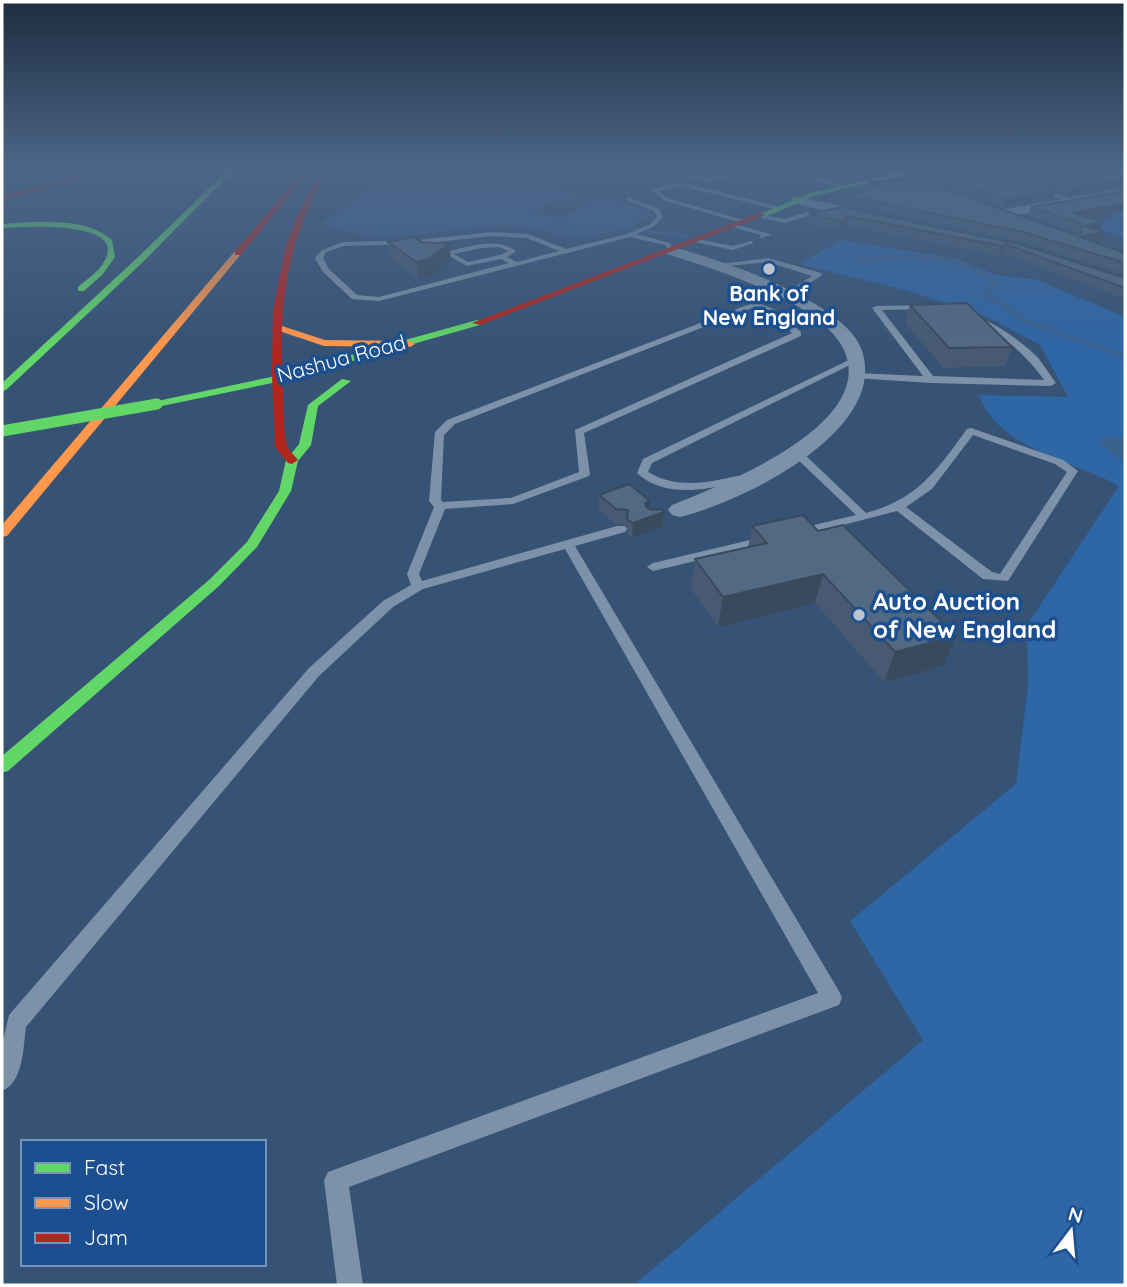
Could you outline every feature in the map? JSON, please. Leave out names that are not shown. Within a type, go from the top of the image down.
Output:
[{"type":"main road","points":[[69,300],[109,259],[113,250],[111,242],[97,232],[85,229]]},
{"type":"main road","points":[[2,388],[171,229]]},
{"type":"main road","points":[[2,533],[258,229]]},
{"type":"main road","points":[[292,460],[281,447],[285,396],[278,379],[276,327],[280,279],[294,229]]},
{"type":"main road","name":"Nashua Road","points":[[2,431],[157,404],[278,379],[410,344],[518,309],[641,259],[672,251],[726,229]]},
{"type":"main road","name":"Nashua Road","points":[[465,344],[551,312],[649,268],[660,263],[672,251]]},
{"type":"main road","points":[[276,327],[324,343],[410,344]]},
{"type":"main road","name":"Nashua Road","points":[[285,396],[366,375]]},
{"type":"main road","points":[[2,766],[235,563],[277,508],[285,491],[292,460],[305,445],[317,400],[346,381]]},
{"type":"main road","points":[[64,439],[115,431]]},
{"type":"street","points":[[672,251],[717,265],[789,295],[822,313],[852,345],[856,368],[848,408],[798,454],[762,474],[675,512]]},
{"type":"lane","points":[[563,250],[528,236],[492,234],[418,242],[343,244],[324,251],[319,258],[326,270],[355,297],[366,300],[518,265],[563,250],[644,229]]},
{"type":"lane","points":[[759,229],[768,235],[761,238]]},
{"type":"lane","points":[[629,235],[631,241],[672,251]]},
{"type":"lane","points":[[697,241],[733,248],[751,243]]},
{"type":"lane","points":[[502,257],[510,254],[511,248],[489,246],[448,253],[467,264],[502,257],[518,265]]},
{"type":"lane","points":[[717,265],[768,260],[818,275],[789,295]]},
{"type":"lane","points":[[755,304],[771,311],[798,334],[579,432],[585,474],[513,501],[440,506],[435,501],[439,434],[451,422],[755,304]]},
{"type":"lane","points":[[931,380],[876,308],[929,307],[940,310]]},
{"type":"lane","points":[[762,474],[692,487],[659,486],[642,473],[647,461],[856,368],[931,380],[1051,383],[1034,359],[985,322],[962,316]]},
{"type":"lane","points":[[653,567],[899,507],[926,492],[971,431],[1059,462],[1073,471],[1003,578],[988,576],[899,507]]},
{"type":"lane","points":[[798,454],[864,516]]},
{"type":"lane","points":[[418,586],[413,573],[440,506]]},
{"type":"lane","points":[[2,1080],[8,1072],[16,1022],[314,672],[388,604],[418,586],[621,529]]},
{"type":"lane","points":[[350,1285],[336,1180],[832,998],[568,544]]},
{"type":"shaded area","points":[[339,229],[471,229],[386,236]]},
{"type":"shaded area","points":[[530,229],[620,229],[582,236]]},
{"type":"shaded area","points":[[1097,229],[1125,229],[1125,238]]},
{"type":"shaded area","points":[[841,240],[958,259],[999,276],[1035,279],[1125,317],[1125,1285],[634,1285],[923,1040],[850,921],[1016,784],[1028,685],[1027,625],[1119,486],[1020,441],[989,413],[979,395],[1068,397],[1040,345],[991,319],[909,291],[799,264]]},
{"type":"shaded area","points":[[1108,436],[1125,438],[1125,462],[1098,443]]},
{"type":"building","points":[[915,229],[947,229],[1019,244],[1125,278],[1125,288],[1005,244],[1002,246]]},
{"type":"building","points":[[1009,229],[1058,229],[1075,235],[1082,233],[1081,229],[1095,229],[1104,232],[1079,237],[1125,253],[1125,263]]},
{"type":"building","points":[[414,237],[422,242],[449,244],[426,260],[416,262],[388,242]]},
{"type":"building","points":[[967,303],[1012,347],[949,348],[910,305]]},
{"type":"building","points":[[629,484],[650,501],[645,503],[646,507],[664,512],[633,523],[627,519],[628,510],[616,509],[599,495]]},
{"type":"building","points":[[803,515],[818,531],[843,525],[956,636],[895,652],[823,574],[723,597],[695,559],[767,543],[752,526]]},
{"type":"waterway","points":[[639,229],[687,236]]},
{"type":"waterway","points":[[869,260],[912,256],[944,260]]},
{"type":"waterway","points":[[859,261],[884,258]]},
{"type":"waterway","points":[[934,258],[944,260]]},
{"type":"waterway","points":[[944,260],[967,266],[989,277],[996,283],[985,296],[1006,306],[1025,321],[1125,356]]},
{"type":"traffic: fast","points":[[81,289],[109,262],[112,251],[108,240],[86,229]]},
{"type":"traffic: fast","points":[[2,388],[171,229]]},
{"type":"traffic: fast","points":[[157,404],[278,379],[477,323]]},
{"type":"traffic: fast","points":[[2,766],[214,583],[252,544],[285,491],[292,460],[305,445],[313,405],[346,381]]},
{"type":"traffic: fast","points":[[2,431],[157,404]]},
{"type":"traffic: slow","points":[[2,533],[238,253]]},
{"type":"traffic: slow","points":[[276,327],[324,343],[410,344]]},
{"type":"traffic: jam","points":[[238,253],[258,229]]},
{"type":"traffic: jam","points":[[292,460],[281,447],[276,342],[282,277],[296,229]]},
{"type":"traffic: jam","points":[[477,323],[725,229]]},
{"type":"place","name":"Bank of New England","points":[[769,269]]},
{"type":"place","name":"Auto Auction of New England","points":[[859,615]]}]
